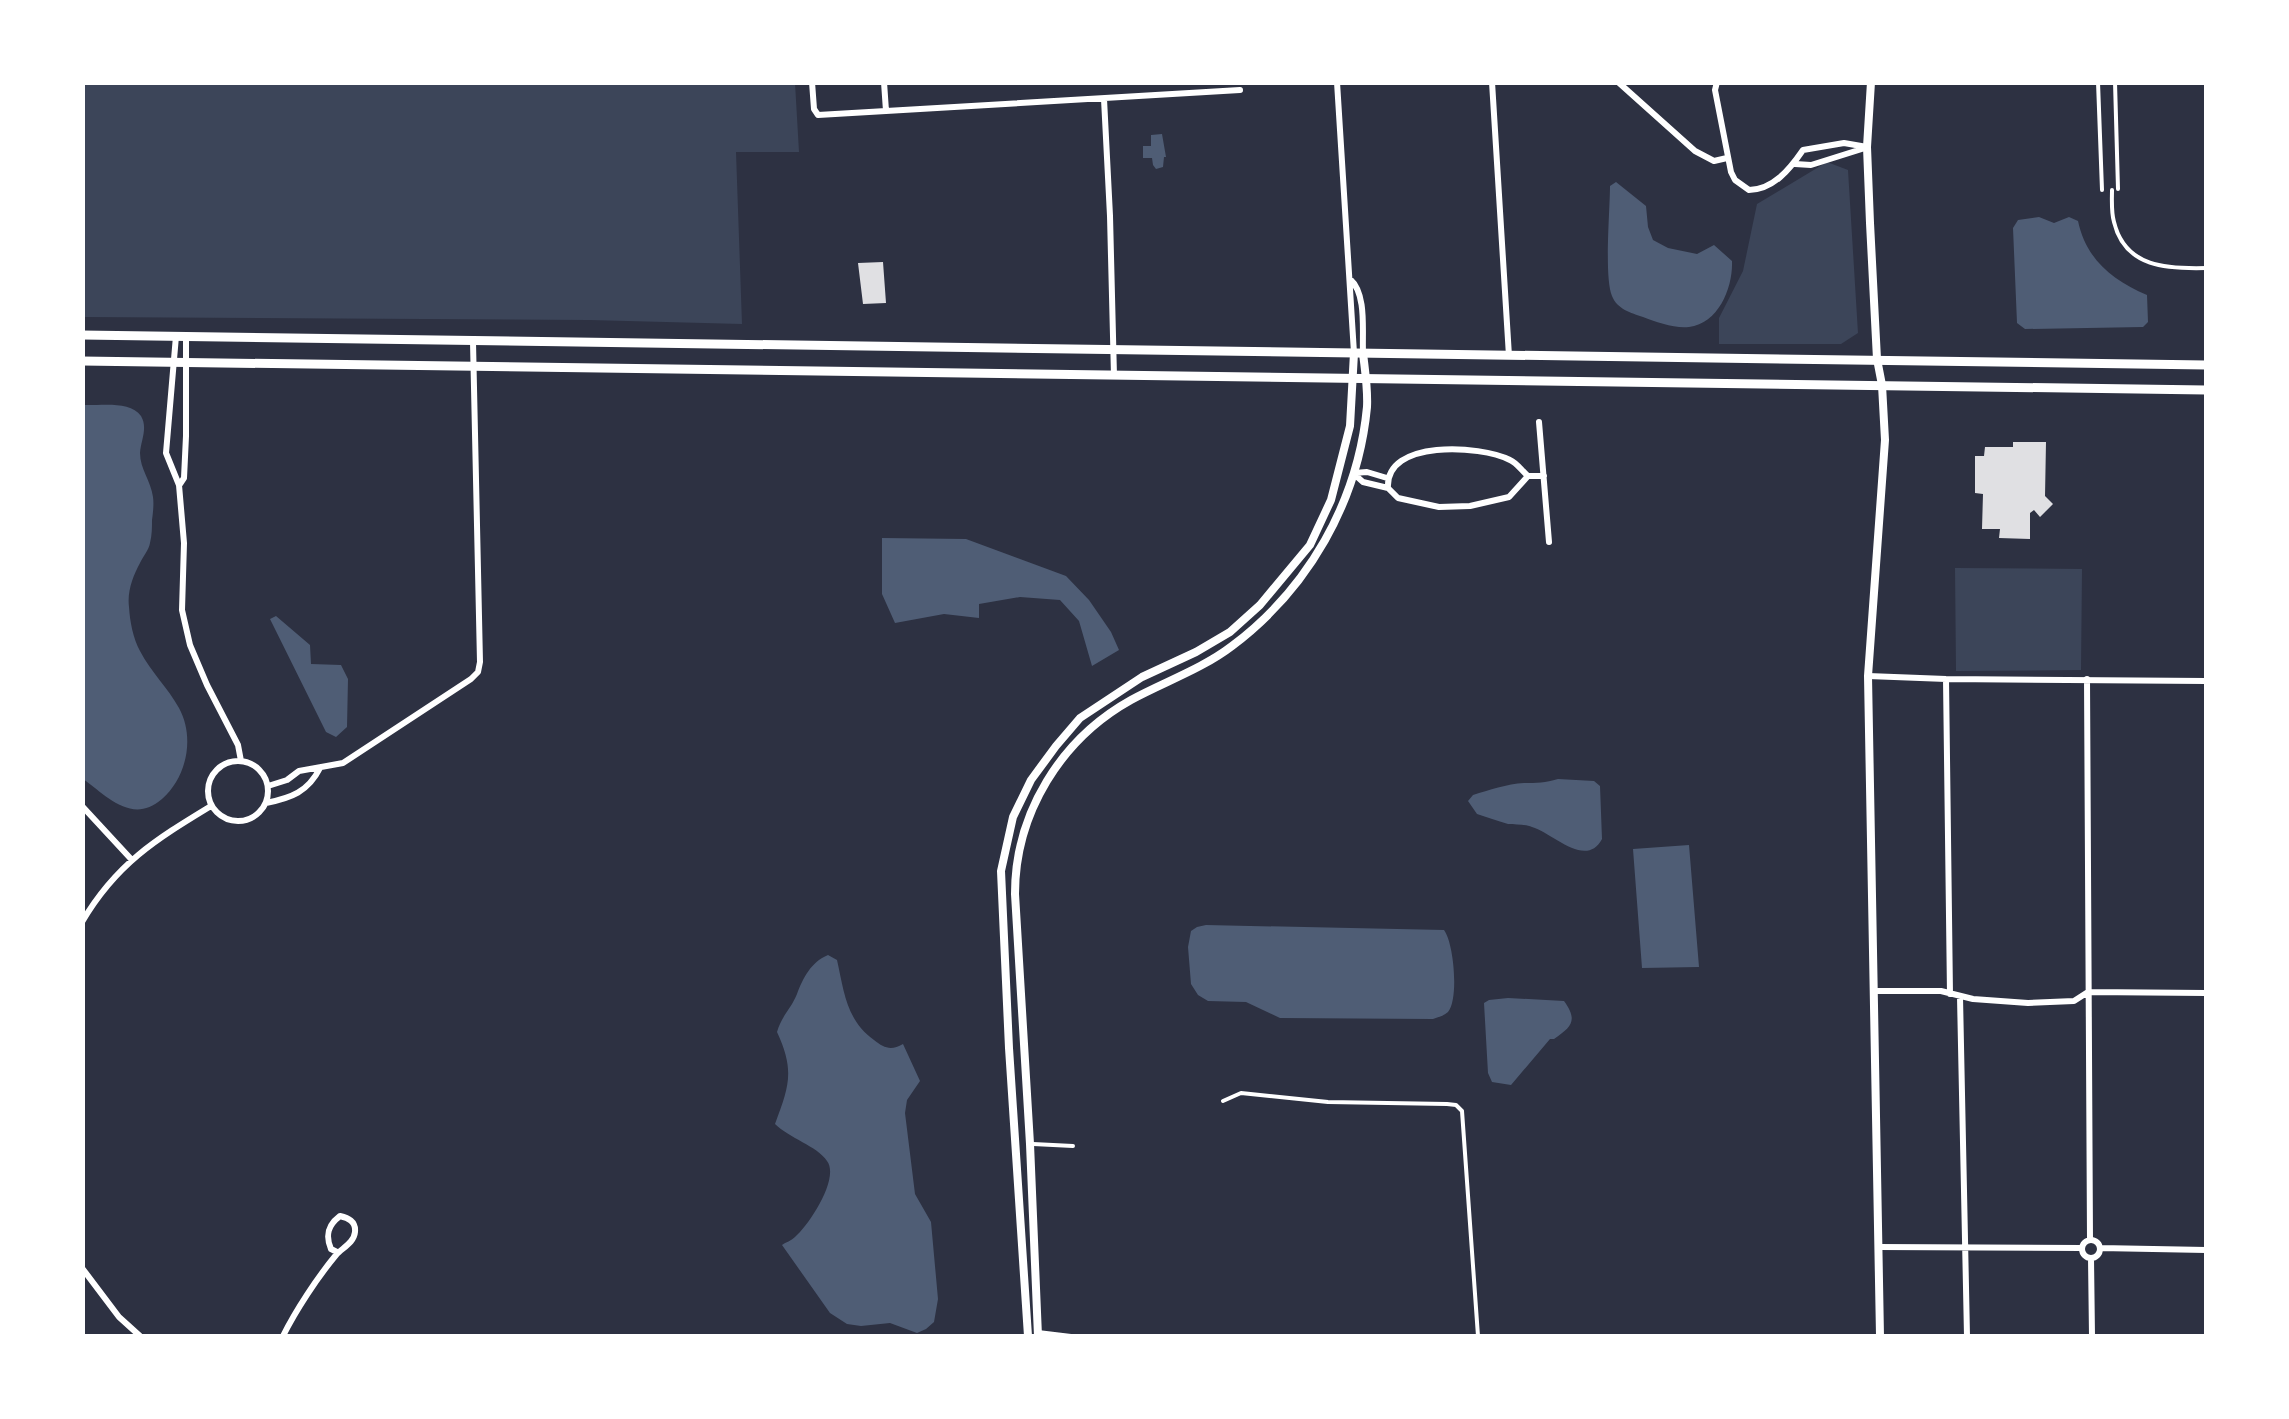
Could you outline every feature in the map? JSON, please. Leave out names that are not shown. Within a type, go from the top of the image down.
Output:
[{"type":"main road","points":[[82,335],[2206,365]]},
{"type":"main road","points":[[82,361],[2206,390]]},
{"type":"street","points":[[812,82],[818,115],[1240,90]]},
{"type":"street","points":[[884,82],[886,112]]},
{"type":"street","points":[[1168,82],[1168,95]]},
{"type":"street","points":[[1038,1334],[1015,872],[1026,821],[1046,779],[1068,752],[1107,715],[1229,649],[1280,603],[1320,553],[1336,523],[1353,473],[1367,406],[1350,278],[1337,82]]},
{"type":"street","points":[[1492,82],[1509,356]]},
{"type":"street","points":[[1618,82],[1696,151],[1714,160],[1727,158]]},
{"type":"street","points":[[1717,82],[1715,90],[1727,158],[1735,180],[1749,190],[1768,187],[1794,164],[1803,150],[1844,143],[1867,147]]},
{"type":"street","points":[[1872,82],[1867,147],[1884,466],[1868,676],[1880,1336]]},
{"type":"street","points":[[1104,99],[1114,376]]},
{"type":"street","points":[[1794,164],[1811,165],[1867,147]]},
{"type":"street","points":[[181,336],[166,453],[180,485],[184,542],[182,610],[190,646],[238,744],[241,761]]},
{"type":"street","points":[[180,485],[185,464],[186,362],[181,336]]},
{"type":"street","points":[[268,786],[299,771],[344,762],[478,672],[474,342]]},
{"type":"street","points":[[1028,1336],[1002,871],[1013,817],[1031,780],[1080,718],[1142,678],[1230,632],[1260,605],[1310,545],[1330,500],[1350,426],[1359,354]]},
{"type":"street","points":[[1540,422],[1548,542]]},
{"type":"street","points":[[1388,488],[1391,470],[1428,450],[1456,448],[1512,461],[1528,476],[1544,476]]},
{"type":"street","points":[[1353,473],[1367,472],[1387,478]]},
{"type":"street","points":[[1353,473],[1362,482],[1388,488],[1398,498],[1438,507],[1470,506],[1509,497],[1528,476]]},
{"type":"street","points":[[1868,676],[2206,680]]},
{"type":"street","points":[[1946,678],[1950,994]]},
{"type":"street","points":[[2087,679],[2090,1239]]},
{"type":"street","points":[[231,761],[257,768],[268,786],[266,803],[254,817],[236,822],[211,806],[208,789],[214,772],[231,761]]},
{"type":"street","points":[[266,803],[303,791],[320,767]]},
{"type":"street","points":[[82,806],[131,859]]},
{"type":"street","points":[[82,922],[112,878],[131,859],[211,806]]},
{"type":"street","points":[[1872,991],[1941,991],[1996,1002],[2074,1001],[2088,992],[2206,993]]},
{"type":"street","points":[[1960,996],[1967,1336]]},
{"type":"street","points":[[284,1336],[337,1252],[356,1234],[349,1218],[340,1216],[328,1231],[331,1249],[337,1252]]},
{"type":"street","points":[[2090,1239],[2096,1240],[2100,1248],[2097,1256],[2091,1258],[2083,1254],[2082,1248],[2090,1239]]},
{"type":"street","points":[[1878,1247],[2082,1248]]},
{"type":"street","points":[[2100,1248],[2206,1250]]},
{"type":"street","points":[[2091,1258],[2092,1336]]},
{"type":"street","points":[[82,1268],[119,1317],[140,1336]]},
{"type":"lane","points":[[2098,82],[2102,190]]},
{"type":"lane","points":[[2115,82],[2113,220],[2120,238],[2149,264],[2169,269],[2206,268]]},
{"type":"lane","points":[[1223,1101],[1241,1093],[1328,1102],[1447,1104],[1462,1111],[1478,1336]]},
{"type":"lane","points":[[1030,1144],[1074,1146]]},
{"type":"lane","points":[[1038,1334],[1072,1336]]},
{"type":"shaded area","points":[[83,82],[795,83],[799,152],[736,152],[742,324],[83,317]]},
{"type":"shaded area","points":[[1162,134],[1166,157],[1163,167],[1156,169],[1152,158],[1143,158],[1143,146],[1151,146],[1151,135]]},
{"type":"shaded area","points":[[1827,162],[1848,170],[1858,333],[1841,344],[1719,344],[1719,318],[1743,271],[1757,204]]},
{"type":"shaded area","points":[[1616,182],[1646,206],[1653,240],[1668,248],[1697,254],[1714,245],[1732,261],[1727,292],[1709,319],[1689,327],[1672,326],[1629,312],[1614,300],[1608,274],[1608,243],[1610,186]]},
{"type":"shaded area","points":[[2039,217],[2054,223],[2069,217],[2078,221],[2087,246],[2102,267],[2147,295],[2148,322],[2143,327],[2025,329],[2017,323],[2013,228],[2018,220]]},
{"type":"shaded area","points":[[83,405],[130,408],[141,416],[144,425],[140,453],[153,497],[152,531],[131,584],[130,618],[140,651],[184,719],[187,744],[183,768],[171,790],[151,806],[140,809],[120,805],[83,779]]},
{"type":"shaded area","points":[[882,538],[966,539],[1066,576],[1089,600],[1119,650],[1092,666],[1079,621],[1060,600],[1020,597],[979,604],[979,618],[944,614],[895,623],[882,594]]},
{"type":"shaded area","points":[[1955,568],[2082,569],[2081,670],[1956,671]]},
{"type":"shaded area","points":[[276,616],[310,645],[311,664],[341,665],[348,679],[347,727],[336,737],[326,732],[270,619]]},
{"type":"shaded area","points":[[1558,779],[1594,781],[1600,786],[1602,839],[1587,851],[1532,827],[1477,814],[1468,801],[1473,795],[1498,788]]},
{"type":"shaded area","points":[[1689,845],[1699,967],[1642,968],[1633,849]]},
{"type":"shaded area","points":[[1206,925],[1444,930],[1454,971],[1451,1005],[1446,1013],[1433,1019],[1280,1018],[1246,1002],[1208,1001],[1191,984],[1188,947],[1191,931]]},
{"type":"shaded area","points":[[828,955],[837,960],[857,1023],[884,1047],[903,1044],[920,1081],[907,1100],[905,1113],[915,1194],[931,1222],[938,1299],[934,1322],[917,1333],[890,1323],[847,1324],[830,1313],[782,1245],[795,1237],[815,1212],[830,1169],[817,1151],[775,1124],[788,1078],[777,1032],[808,971]]},
{"type":"shaded area","points":[[1508,998],[1564,1001],[1572,1018],[1569,1027],[1550,1039],[1511,1085],[1492,1082],[1488,1073],[1484,1003]]},
{"type":"building","points":[[883,262],[886,303],[863,304],[858,263]]},
{"type":"building","points":[[2013,442],[2046,442],[2045,496],[2053,504],[2040,517],[2034,510],[2030,513],[2030,539],[1999,538],[2000,529],[1982,529],[1983,494],[1975,493],[1975,456],[1984,456],[1985,447],[2013,447]]}]
